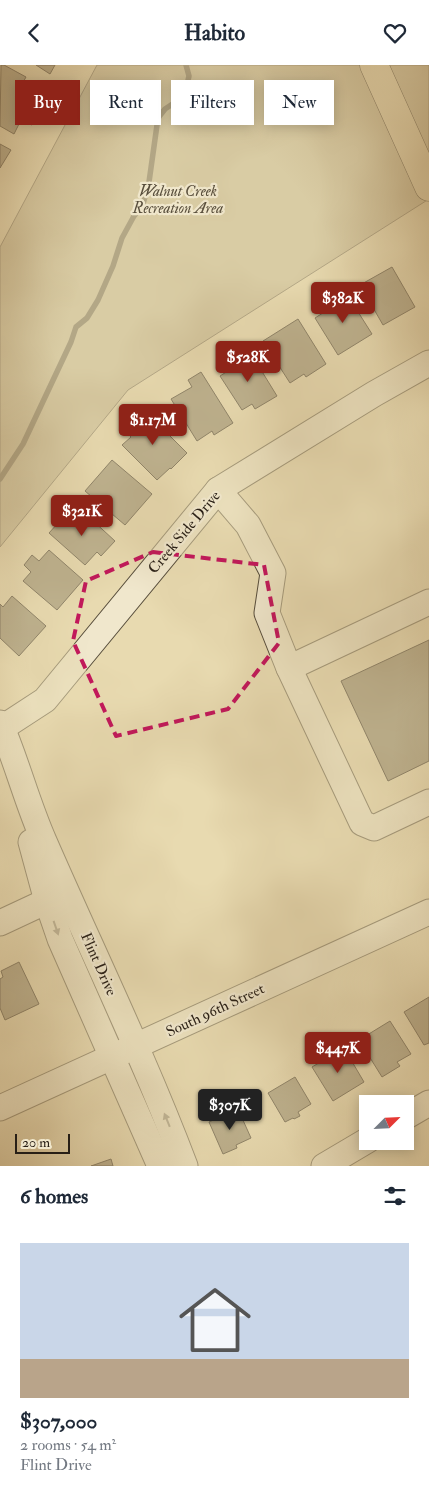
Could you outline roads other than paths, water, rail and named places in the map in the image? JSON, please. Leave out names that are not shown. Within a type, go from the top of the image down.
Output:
[{"type":"main road","points":[[374,65],[429,187]]},
{"type":"street","name":"Creek Side Drive","points":[[1,726],[45,700],[218,489],[374,394],[429,363]]},
{"type":"street","points":[[218,489],[248,525],[273,573],[267,613],[289,668],[362,823],[374,828],[429,801]]},
{"type":"street","points":[[289,668],[429,602]]},
{"type":"street","name":"Flint Drive","points":[[1,726],[42,839],[56,897],[60,939],[160,1166]]},
{"type":"street","points":[[0,923],[56,897]]},
{"type":"street","name":"Flint Drive","points":[[56,897],[136,1046],[185,1166]]},
{"type":"street","name":"South 96th Street","points":[[0,1108],[429,912]]},
{"type":"street","points":[[414,1112],[429,1103]]},
{"type":"street","points":[[324,1166],[359,1145]]},
{"type":"waterway","points":[[0,479],[23,444],[71,342],[76,327],[87,318],[98,300],[113,266],[122,238],[143,204],[149,182],[158,118],[165,109],[185,93],[189,76],[186,65]]},
{"type":"park label","name":"Walnut Creek Recreation Area","points":[[178,200]]}]
